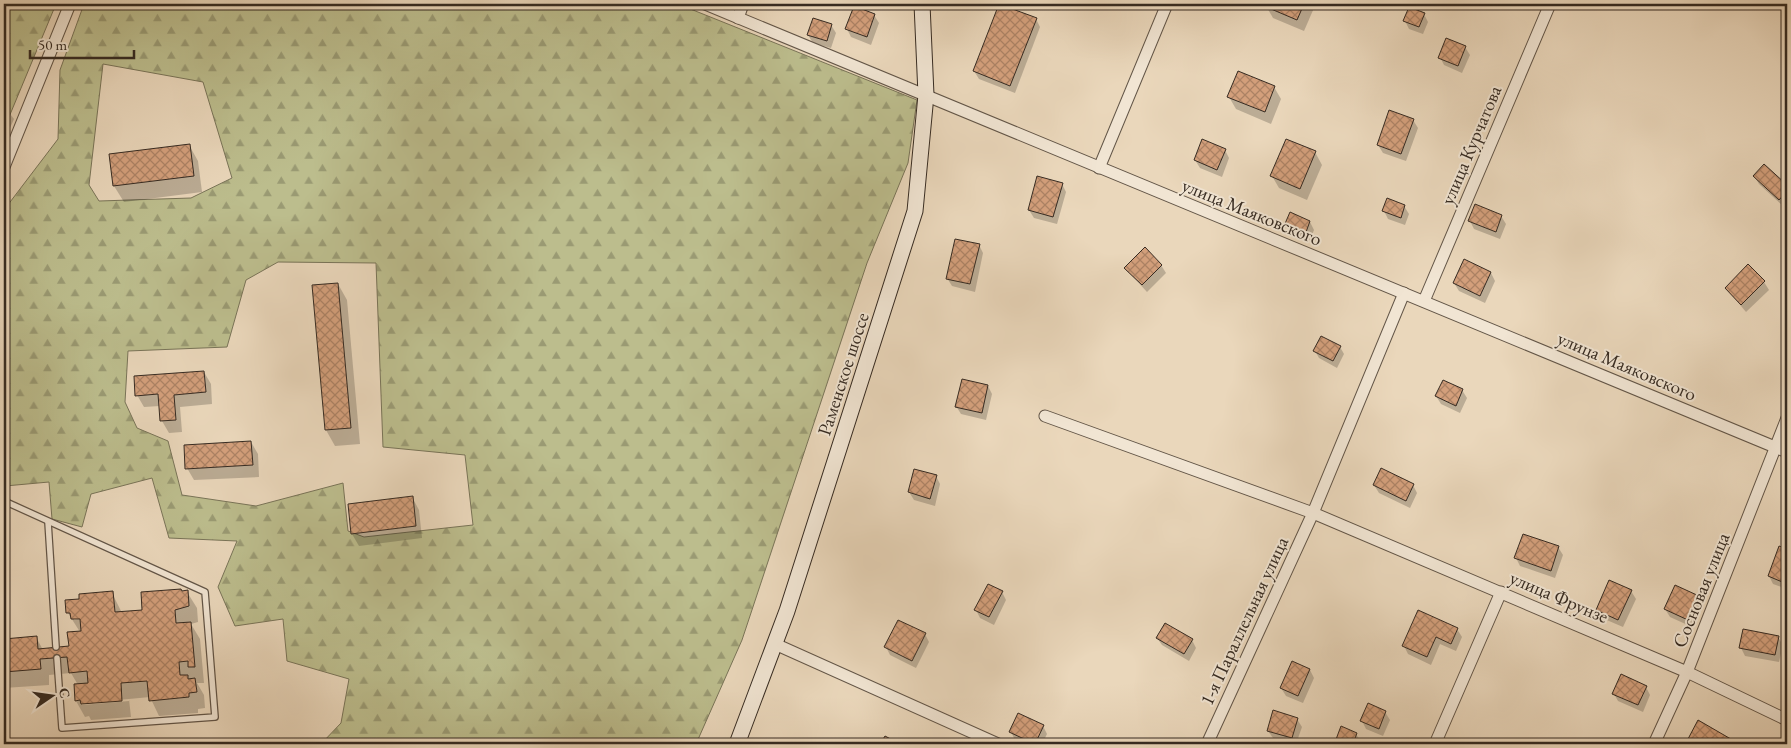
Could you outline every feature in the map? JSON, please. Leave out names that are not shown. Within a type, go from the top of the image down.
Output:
[{"type":"main road","name":"Раменское шоссе","points":[[737,744],[775,644],[915,211],[926,95],[922,4]]},
{"type":"street","points":[[4,167],[70,4]]},
{"type":"street","name":"улица Маяковского","points":[[705,4],[1787,452]]},
{"type":"street","points":[[738,18],[743,4]]},
{"type":"street","points":[[1099,168],[1167,4]]},
{"type":"street","name":"улица Курчатова","points":[[1424,301],[1550,4]]},
{"type":"street","points":[[1313,513],[1404,293]]},
{"type":"street","name":"улица Фрунзе","points":[[1045,416],[1313,513],[1687,672],[1787,720]]},
{"type":"street","name":"Сосновая улица","points":[[1654,744],[1687,672],[1787,418]]},
{"type":"street","name":"1-я Параллельная улица","points":[[1207,744],[1313,513]]},
{"type":"street","points":[[1435,744],[1501,592]]},
{"type":"street","points":[[775,644],[998,744]]},
{"type":"lane","points":[[4,501],[205,592],[215,717],[62,728],[57,658]]},
{"type":"lane","points":[[48,522],[56,647]]},
{"type":"green space","points":[[4,4],[56,4],[4,129]]},
{"type":"green space","points":[[84,4],[678,4],[917,100],[908,163],[867,263],[742,640],[696,744],[321,744],[341,723],[349,679],[287,661],[283,619],[235,626],[218,587],[237,541],[169,538],[152,478],[91,494],[82,527],[52,519],[49,482],[5,486],[4,210],[58,139],[60,70]],"holes":[[[103,64],[203,82],[232,178],[191,198],[99,201],[89,185]],[[278,262],[376,263],[383,447],[465,455],[473,525],[364,537],[348,531],[343,483],[256,506],[182,495],[168,441],[137,428],[125,402],[128,351],[227,347],[246,280]]]},
{"type":"building","points":[[999,4],[1037,18],[1010,86],[973,71]]},
{"type":"building","points":[[1265,4],[1304,4],[1297,20],[1264,6]]},
{"type":"building","points":[[854,6],[875,14],[867,37],[845,29]]},
{"type":"building","points":[[1409,7],[1425,13],[1419,27],[1403,21]]},
{"type":"building","points":[[813,18],[832,24],[827,41],[807,35]]},
{"type":"building","points":[[1446,38],[1466,46],[1458,66],[1438,58]]},
{"type":"building","points":[[1238,71],[1275,86],[1265,112],[1227,97]]},
{"type":"building","points":[[1389,110],[1414,119],[1401,154],[1377,145]]},
{"type":"building","points":[[1202,139],[1226,149],[1217,170],[1194,160]]},
{"type":"building","points":[[1286,139],[1316,151],[1300,189],[1270,176]]},
{"type":"building","points":[[190,144],[194,176],[113,186],[109,154]]},
{"type":"building","points":[[1764,164],[1787,185],[1787,191],[1779,200],[1753,176]]},
{"type":"building","points":[[1037,176],[1063,183],[1053,217],[1028,210]]},
{"type":"building","points":[[1387,198],[1405,205],[1401,218],[1382,211]]},
{"type":"building","points":[[1475,204],[1502,215],[1496,232],[1468,221]]},
{"type":"building","points":[[1290,212],[1310,221],[1305,235],[1284,226]]},
{"type":"building","points":[[955,239],[980,244],[970,284],[946,279]]},
{"type":"building","points":[[1145,247],[1162,265],[1142,285],[1124,268]]},
{"type":"building","points":[[1464,259],[1491,272],[1480,296],[1453,283]]},
{"type":"building","points":[[1748,264],[1765,281],[1741,305],[1725,288]]},
{"type":"building","points":[[338,283],[351,428],[325,430],[312,285]]},
{"type":"building","points":[[1321,336],[1341,346],[1333,361],[1313,351]]},
{"type":"building","points":[[204,371],[206,392],[174,395],[176,420],[160,421],[158,394],[135,396],[134,376]]},
{"type":"building","points":[[962,379],[988,385],[982,413],[955,407]]},
{"type":"building","points":[[1443,380],[1463,389],[1456,406],[1435,396]]},
{"type":"building","points":[[251,441],[253,465],[185,469],[184,445]]},
{"type":"building","points":[[1381,468],[1414,484],[1406,501],[1373,485]]},
{"type":"building","points":[[914,469],[937,475],[930,499],[908,492]]},
{"type":"building","points":[[413,496],[416,526],[351,534],[348,504]]},
{"type":"building","points":[[1523,534],[1559,546],[1551,571],[1514,558]]},
{"type":"building","points":[[1779,546],[1787,549],[1787,584],[1768,576]]},
{"type":"building","points":[[1609,580],[1632,590],[1618,620],[1596,610]]},
{"type":"building","points":[[988,584],[1003,591],[989,617],[974,610]]},
{"type":"building","points":[[1675,585],[1699,596],[1688,620],[1664,609]]},
{"type":"building","points":[[181,589],[182,591],[188,590],[189,606],[175,610],[176,623],[191,622],[195,667],[188,667],[188,661],[179,662],[180,675],[188,675],[188,679],[195,678],[197,692],[189,693],[189,697],[149,701],[147,681],[121,683],[122,701],[81,704],[80,700],[75,701],[74,684],[88,683],[87,671],[69,673],[67,657],[40,659],[41,669],[4,672],[4,639],[37,636],[38,649],[69,646],[67,632],[81,631],[80,619],[71,619],[70,613],[66,613],[65,600],[79,599],[79,594],[113,591],[115,612],[142,610],[141,592]]},
{"type":"building","points":[[1418,610],[1458,628],[1451,644],[1436,637],[1427,657],[1402,646]]},
{"type":"building","points":[[898,620],[926,633],[912,661],[884,647]]},
{"type":"building","points":[[1165,623],[1193,639],[1184,654],[1156,638]]},
{"type":"building","points":[[1743,629],[1779,636],[1775,655],[1739,648]]},
{"type":"building","points":[[1292,661],[1310,669],[1298,696],[1280,688]]},
{"type":"building","points":[[1621,674],[1647,686],[1638,705],[1612,694]]},
{"type":"building","points":[[1368,703],[1386,711],[1379,729],[1360,721]]},
{"type":"building","points":[[1273,710],[1298,718],[1292,738],[1267,731]]},
{"type":"building","points":[[1018,713],[1044,725],[1035,744],[1009,732]]},
{"type":"building","points":[[1698,720],[1736,742],[1735,744],[1697,744],[1688,739]]},
{"type":"building","points":[[1341,726],[1357,733],[1353,744],[1335,742]]},
{"type":"building","points":[[885,736],[900,744],[880,744]]}]
